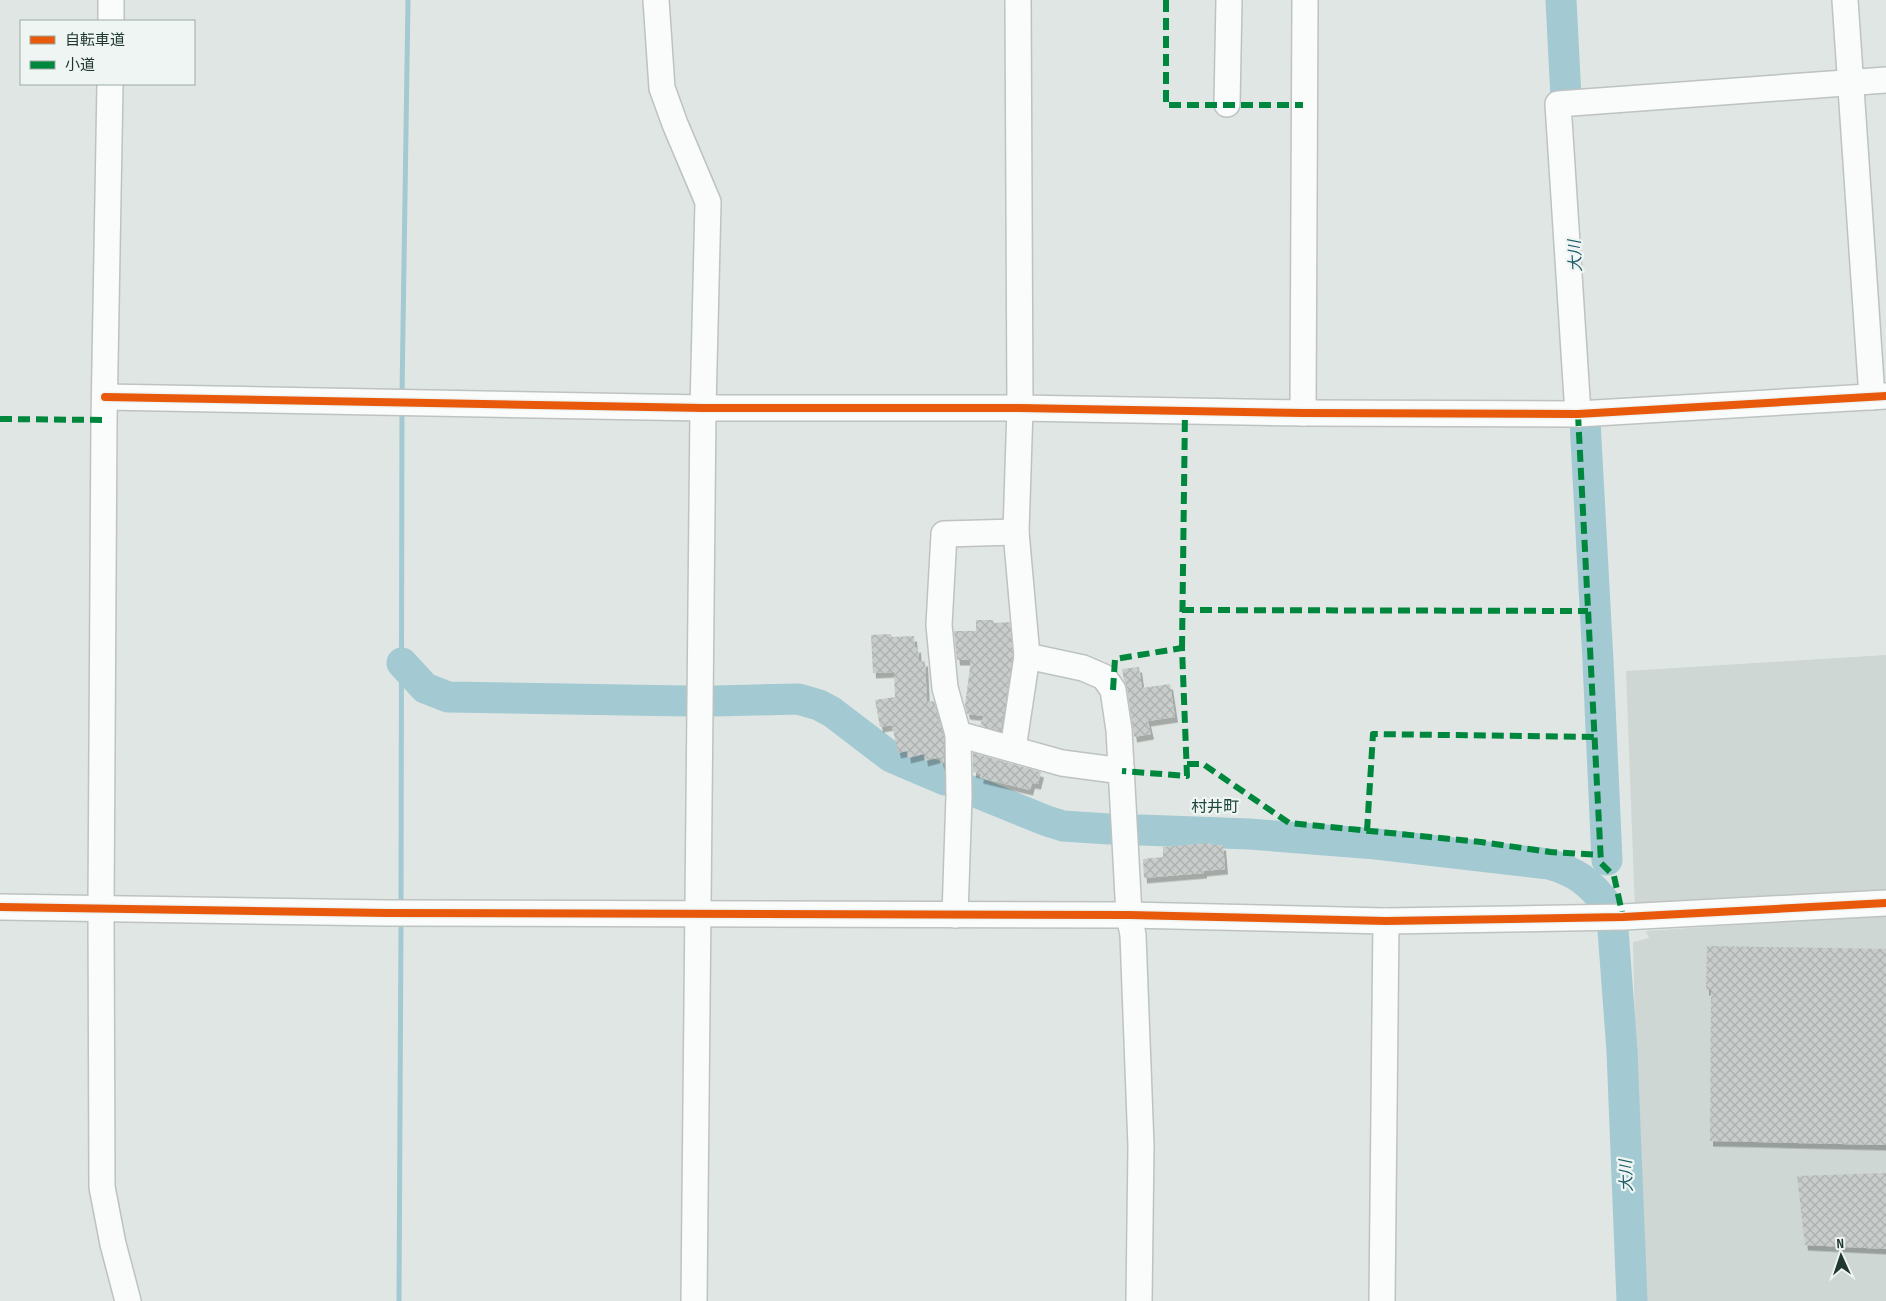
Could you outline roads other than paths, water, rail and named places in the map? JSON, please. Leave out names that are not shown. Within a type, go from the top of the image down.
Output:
[{"type":"street","points":[[110,20],[111,0]]},
{"type":"street","points":[[656,0],[662,88],[708,202],[694,1301]]},
{"type":"street","points":[[1013,749],[1026,656],[1016,532],[1020,408],[1018,0]]},
{"type":"street","points":[[1227,104],[1229,0]]},
{"type":"street","points":[[1303,413],[1305,0]]},
{"type":"street","points":[[104,397],[704,408],[1020,408],[1303,413],[1578,414],[1879,397],[1850,83],[1845,0]]},
{"type":"street","points":[[1578,414],[1558,104],[1886,80]]},
{"type":"street","points":[[110,85],[104,397],[100,908],[102,1187],[113,1244],[128,1301]]},
{"type":"street","points":[[954,915],[959,796],[958,734],[945,688],[939,625],[944,534],[1016,532]]},
{"type":"street","points":[[1026,656],[1083,668],[1104,677],[1113,690],[1117,706],[1129,915],[1133,935],[1141,1146],[1139,1301]]},
{"type":"street","points":[[958,734],[1062,763],[1122,771]]},
{"type":"street","points":[[0,907],[387,913],[1129,915],[1386,921],[1623,917],[1886,903]]},
{"type":"street","points":[[1382,1301],[1386,921]]},
{"type":"waterway","points":[[402,395],[408,0]]},
{"type":"waterway","name":"大川","points":[[1561,0],[1566,98]]},
{"type":"waterway","points":[[401,903],[402,409]]},
{"type":"waterway","points":[[1585,421],[1607,860]]},
{"type":"waterway","points":[[402,663],[425,688],[448,697],[686,701]]},
{"type":"waterway","points":[[716,701],[798,699],[819,705],[832,712],[891,757],[945,780]]},
{"type":"waterway","points":[[973,791],[1063,826],[1109,829]]},
{"type":"waterway","points":[[1141,830],[1249,834],[1376,844],[1549,864],[1575,874],[1595,890],[1607,905]]},
{"type":"waterway","points":[[399,1301],[401,923]]},
{"type":"waterway","name":"大川","points":[[1613,930],[1622,1051],[1632,1301]]},
{"type":"district","name":"村井町","points":[[1215,807]]}]
